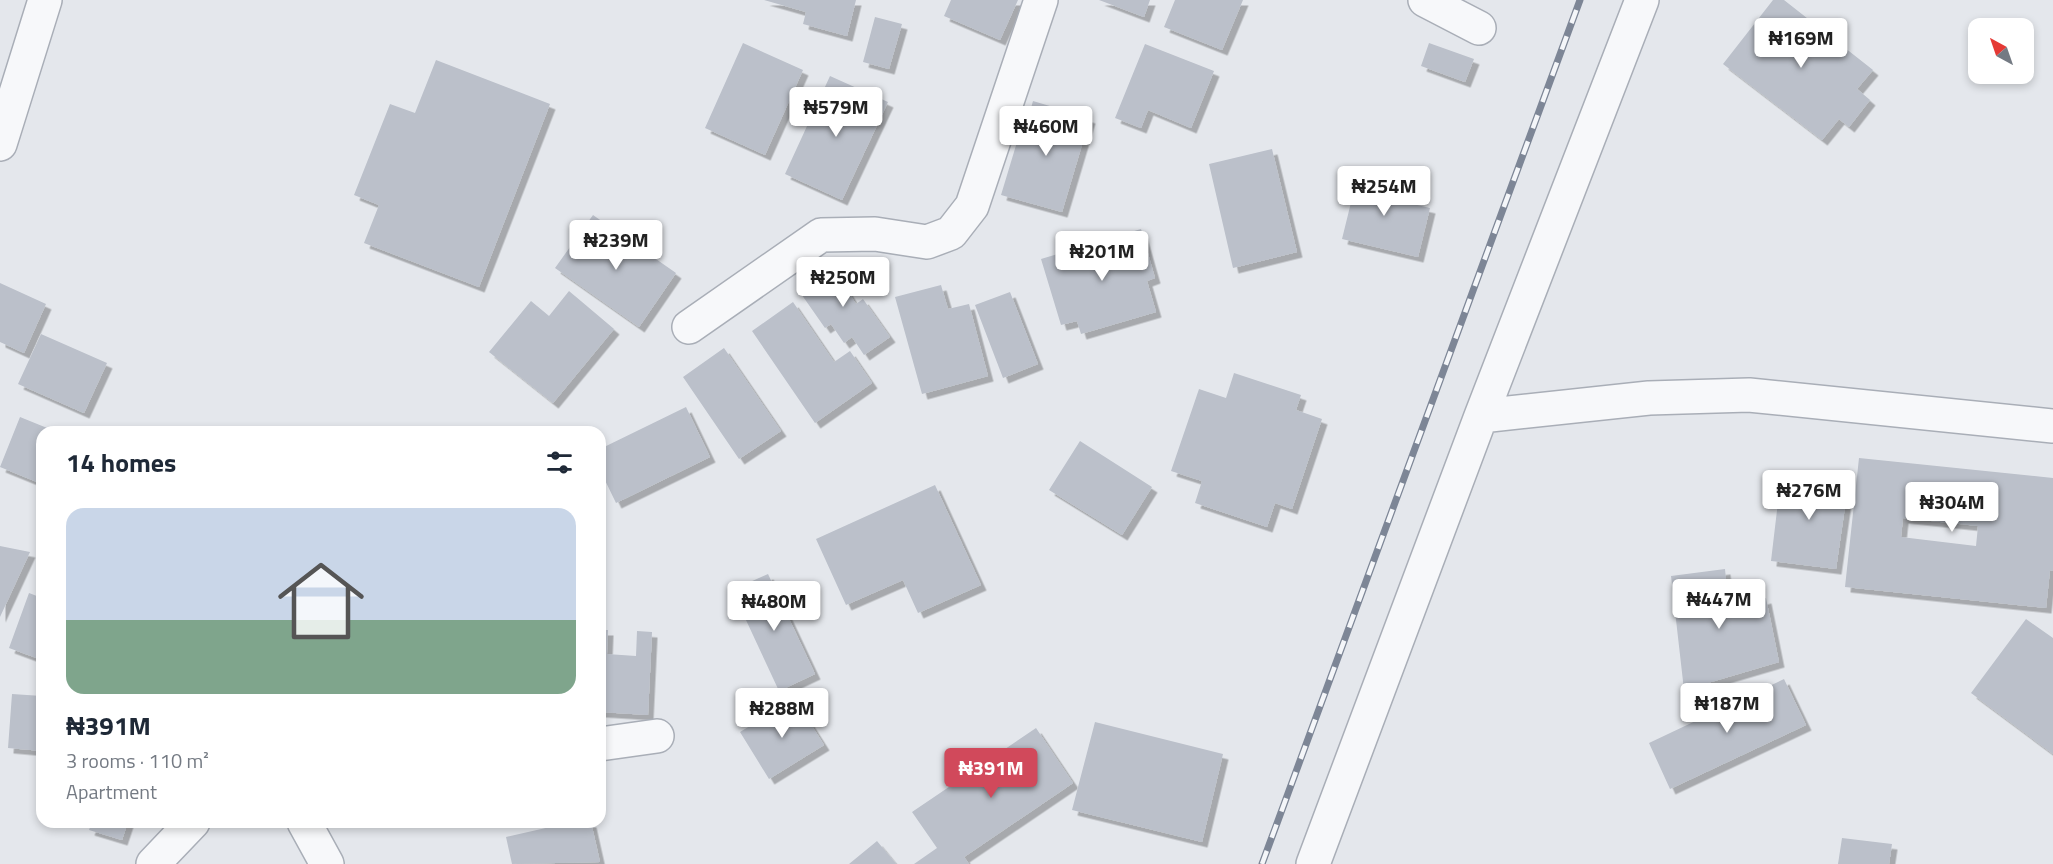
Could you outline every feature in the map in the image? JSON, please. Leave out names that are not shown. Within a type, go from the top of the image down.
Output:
[{"type":"street","points":[[0,144],[45,0]]},
{"type":"street","points":[[689,327],[821,235],[875,234],[927,242],[951,233],[972,206],[1041,0]]},
{"type":"street","points":[[1425,0],[1479,28]]},
{"type":"street","points":[[1313,864],[1480,416],[1642,0]]},
{"type":"street","points":[[1480,416],[1649,398],[1749,395],[2053,426]]},
{"type":"street","points":[[606,743],[657,736]]},
{"type":"street","points":[[153,864],[187,828]]},
{"type":"street","points":[[307,828],[327,864]]},
{"type":"building","points":[[764,0],[856,0],[847,36],[803,24],[806,12]]},
{"type":"building","points":[[951,0],[1018,0],[1000,40],[944,16]]},
{"type":"building","points":[[1099,0],[1150,0],[1144,17]]},
{"type":"building","points":[[1175,0],[1243,0],[1222,50],[1164,27]]},
{"type":"building","points":[[1773,0],[1784,0],[1873,70],[1857,89],[1870,100],[1849,127],[1839,119],[1822,140],[1723,64]]},
{"type":"building","points":[[875,17],[902,24],[889,69],[863,62]]},
{"type":"building","points":[[743,43],[803,70],[765,155],[705,128]]},
{"type":"building","points":[[1429,43],[1474,59],[1465,82],[1421,66]]},
{"type":"building","points":[[1145,44],[1214,71],[1191,128],[1148,110],[1141,128],[1115,118]]},
{"type":"building","points":[[436,60],[550,104],[479,287],[364,243],[379,205],[354,195],[390,104],[415,113]]},
{"type":"building","points":[[830,76],[888,102],[842,200],[785,174]]},
{"type":"building","points":[[1033,101],[1090,118],[1062,212],[1001,195],[1017,142],[1021,143]]},
{"type":"building","points":[[1272,149],[1297,252],[1233,268],[1209,164]]},
{"type":"building","points":[[1359,170],[1397,179],[1392,199],[1430,208],[1418,257],[1342,239]]},
{"type":"building","points":[[593,215],[676,273],[639,327],[555,268]]},
{"type":"building","points":[[1141,229],[1155,278],[1147,281],[1156,312],[1081,334],[1077,321],[1061,325],[1041,259]]},
{"type":"building","points":[[839,258],[856,284],[847,290],[856,304],[863,299],[890,337],[864,355],[852,337],[844,343],[831,324],[825,328],[797,288]]},
{"type":"building","points":[[0,283],[46,304],[24,353],[0,342]]},
{"type":"building","points":[[941,285],[948,309],[969,304],[988,376],[922,394],[895,297]]},
{"type":"building","points":[[569,291],[614,329],[553,403],[489,352],[531,301],[549,316]]},
{"type":"building","points":[[1010,292],[1038,364],[1003,378],[975,305]]},
{"type":"building","points":[[793,302],[834,362],[850,351],[872,383],[815,423],[752,331]]},
{"type":"building","points":[[41,334],[107,363],[84,413],[18,384]]},
{"type":"building","points":[[724,348],[781,431],[739,459],[683,377]]},
{"type":"building","points":[[1234,373],[1301,395],[1296,410],[1322,419],[1292,509],[1275,503],[1267,527],[1195,503],[1202,481],[1171,471],[1199,389],[1226,398]]},
{"type":"building","points":[[686,407],[710,457],[616,503],[606,482],[606,446]]},
{"type":"building","points":[[20,417],[42,426],[36,426],[36,482],[0,467]]},
{"type":"building","points":[[1080,441],[1152,487],[1122,535],[1049,490]]},
{"type":"building","points":[[1859,458],[2053,478],[2053,571],[2050,570],[2046,608],[1845,587]],"holes":[[[1903,518],[1978,526],[1976,546],[1901,537]]]},
{"type":"building","points":[[1799,471],[1848,486],[1836,569],[1771,561],[1780,485]]},
{"type":"building","points":[[935,485],[981,585],[918,613],[903,580],[846,605],[816,539]]},
{"type":"building","points":[[0,546],[30,552],[0,617]]},
{"type":"building","points":[[1725,569],[1729,608],[1766,598],[1779,662],[1684,690],[1671,576]]},
{"type":"building","points":[[768,574],[815,674],[779,691],[732,590]]},
{"type":"building","points":[[29,593],[36,596],[36,658],[9,648]]},
{"type":"building","points":[[2026,619],[2053,638],[2053,754],[1971,693]]},
{"type":"building","points":[[606,630],[608,630],[607,654],[636,656],[637,631],[652,632],[648,715],[606,712]]},
{"type":"building","points":[[1784,679],[1806,725],[1670,789],[1649,743]]},
{"type":"building","points":[[12,694],[36,696],[36,750],[8,748]]},
{"type":"building","points":[[795,699],[824,745],[769,779],[740,732]]},
{"type":"building","points":[[1095,722],[1223,754],[1202,842],[1072,810]]},
{"type":"building","points":[[1036,728],[1073,783],[964,857],[969,864],[914,864],[937,848],[912,812]]},
{"type":"building","points":[[90,828],[126,828],[122,840],[89,830]]},
{"type":"building","points":[[546,828],[592,828],[600,862],[512,864],[506,837]]},
{"type":"building","points":[[1842,838],[1892,844],[1889,864],[1838,864]]},
{"type":"building","points":[[877,841],[896,864],[849,864]]},
{"type":"railway","points":[[1262,864],[1580,0]]}]
